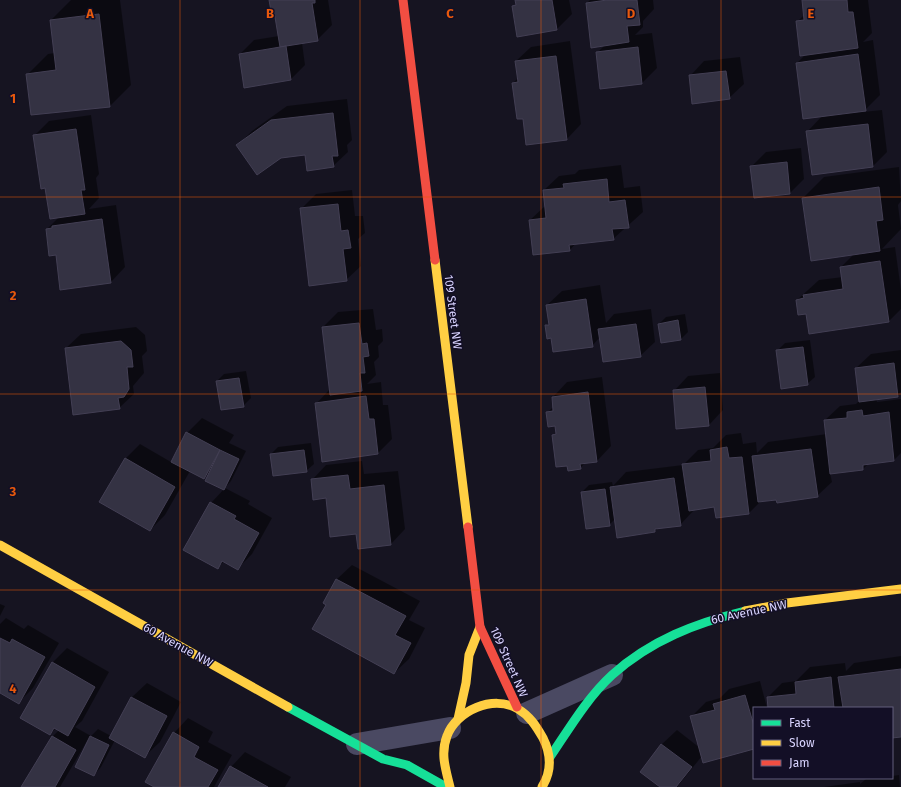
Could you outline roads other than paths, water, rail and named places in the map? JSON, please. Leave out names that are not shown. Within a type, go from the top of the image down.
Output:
[{"type":"street","name":"109 Street NW","points":[[403,0],[480,627],[522,710],[544,737],[550,758]]},
{"type":"street","name":"60 Avenue NW","points":[[0,545],[347,740],[383,759],[408,765],[446,787]]},
{"type":"street","name":"60 Avenue NW","points":[[550,758],[590,700],[612,675],[640,652],[669,634],[706,620],[738,612],[778,605],[901,589]]},
{"type":"street","name":"109 Street NW","points":[[450,787],[445,775],[442,754],[454,723],[466,683],[470,655],[480,627]]},
{"type":"street","name":"60 Avenue NW","points":[[522,710],[612,675]]},
{"type":"street","points":[[357,744],[454,723],[474,708],[488,704],[503,703],[522,710]]},
{"type":"street","points":[[542,787],[549,770],[550,758]]}]
